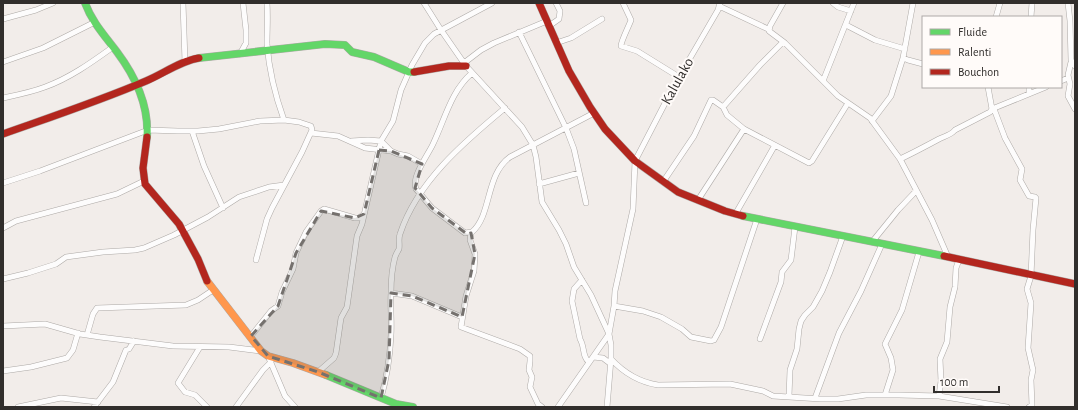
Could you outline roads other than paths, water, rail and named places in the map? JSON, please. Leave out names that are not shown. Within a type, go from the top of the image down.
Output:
[{"type":"street","points":[[3,19],[36,10],[53,3]]},
{"type":"street","points":[[85,3],[93,23],[128,67],[147,115],[148,130],[143,172],[144,181],[147,188],[175,219],[198,259],[213,290],[270,359],[285,396],[295,407]]},
{"type":"street","points":[[183,3],[185,62]]},
{"type":"street","points":[[240,54],[246,43],[243,3]]},
{"type":"street","points":[[267,3],[268,50],[274,92],[284,120]]},
{"type":"street","points":[[424,3],[465,64],[522,127],[533,145],[536,156],[541,197],[545,208],[559,230],[566,244],[574,267],[591,294],[609,334],[611,361],[607,407]]},
{"type":"street","points":[[318,372],[335,356],[341,318],[347,307],[357,236],[362,224],[379,150],[382,141],[393,121],[401,90],[409,72],[429,38],[492,3]]},
{"type":"street","points":[[539,3],[576,84],[605,129],[636,161],[678,192],[725,211],[757,220],[948,257],[1075,284]]},
{"type":"street","points":[[3,134],[50,118],[136,85],[194,59],[325,44],[347,46],[352,52],[374,57],[409,72],[418,72],[465,64],[481,50],[520,32],[559,19],[560,11],[556,3]]},
{"type":"street","points":[[624,3],[631,20],[625,36],[621,41],[621,46],[637,51],[679,77]]},
{"type":"street","points":[[768,29],[783,3]]},
{"type":"street","points":[[833,3],[838,7],[851,11]]},
{"type":"street","points":[[823,81],[854,3]]},
{"type":"street","points":[[872,121],[890,96],[903,58],[913,3]]},
{"type":"street","points":[[996,16],[1000,3]]},
{"type":"street","points":[[1031,16],[1032,3]]},
{"type":"street","points":[[1068,3],[1073,64],[1069,66],[1068,78],[1070,82],[1068,96],[1075,108]]},
{"type":"street","points":[[720,5],[768,29],[838,96],[866,115],[872,121],[900,159],[932,220],[948,257]]},
{"type":"street","name":"Kalulako","points":[[636,161],[679,77],[720,5]]},
{"type":"street","points":[[556,43],[572,38],[602,19]]},
{"type":"street","points":[[3,62],[43,48],[93,23]]},
{"type":"street","points":[[846,25],[875,40],[905,49]]},
{"type":"street","points":[[520,32],[566,128],[574,149],[586,203]]},
{"type":"street","points":[[723,107],[760,65],[783,42]]},
{"type":"street","points":[[3,98],[33,91],[53,84],[81,69],[113,47]]},
{"type":"street","points":[[903,58],[922,64]]},
{"type":"street","points":[[471,233],[465,233],[432,208],[415,188],[415,183],[422,164],[433,144],[447,108],[465,80],[472,73]]},
{"type":"street","points":[[1062,81],[1068,78]]},
{"type":"street","points":[[988,88],[993,110],[1022,169],[1019,178],[1021,183],[1029,196],[1036,198],[1033,230],[1032,276],[1027,289],[1031,303],[1028,348],[1033,370],[1030,380],[1033,406]]},
{"type":"street","points":[[1028,88],[1029,94]]},
{"type":"street","points":[[900,159],[945,136],[952,134],[955,130],[993,110],[1044,88]]},
{"type":"street","points":[[663,182],[694,136],[711,100],[723,107],[727,114],[744,129],[806,162],[811,163],[848,103]]},
{"type":"street","points":[[381,398],[390,354],[391,293],[394,263],[399,249],[398,241],[400,234],[409,212],[420,194],[452,154],[505,108]]},
{"type":"street","points":[[542,407],[538,404],[530,387],[532,377],[529,370],[530,356],[520,349],[461,327],[466,296],[474,271],[475,254],[470,240],[471,233],[474,231],[483,216],[496,174],[502,163],[510,157],[594,113]]},
{"type":"street","points":[[3,183],[40,171],[148,130],[192,131],[219,129],[260,121],[284,120],[311,126],[311,132],[302,152],[267,219],[256,260]]},
{"type":"street","points":[[698,200],[744,129]]},
{"type":"street","points":[[192,131],[204,166],[223,208]]},
{"type":"street","points":[[311,132],[322,135],[334,135],[365,148],[391,151],[408,156],[422,164]]},
{"type":"street","points":[[351,142],[368,140],[382,141],[391,151]]},
{"type":"street","points":[[736,214],[775,146]]},
{"type":"street","points":[[558,407],[609,334],[615,292],[633,209],[636,161]]},
{"type":"street","points":[[539,184],[579,173]]},
{"type":"street","points":[[3,228],[16,221],[117,194],[144,181]]},
{"type":"street","points":[[3,279],[56,264],[66,257],[139,249],[182,231],[223,208],[239,197],[269,187],[284,185]]},
{"type":"street","points":[[872,242],[898,210],[916,191]]},
{"type":"street","points":[[251,336],[271,310],[278,306],[282,292],[293,269],[296,253],[306,232],[321,211],[324,209],[355,218],[359,218],[364,214]]},
{"type":"street","points":[[614,306],[643,310],[669,320],[691,337],[710,341],[714,340],[721,327],[757,220]]},
{"type":"street","points":[[760,339],[780,282],[782,272],[791,260],[795,227]]},
{"type":"street","points":[[789,396],[790,370],[797,349],[798,330],[801,321],[813,307],[822,291],[842,236]]},
{"type":"street","points":[[815,398],[839,333],[861,291],[882,244]]},
{"type":"street","points":[[885,395],[893,370],[891,358],[885,344],[902,310],[919,252]]},
{"type":"street","points":[[939,396],[940,359],[947,342],[950,307],[955,286],[956,268],[959,260]]},
{"type":"street","points":[[582,280],[574,289],[572,301],[585,357],[590,362]]},
{"type":"street","points":[[87,335],[93,314],[97,308],[186,305],[198,300],[213,290]]},
{"type":"street","points":[[391,293],[412,296],[462,317]]},
{"type":"street","points":[[3,326],[38,323],[87,335],[173,346],[200,348],[229,347],[262,351]]},
{"type":"street","points":[[3,371],[31,367],[67,358],[73,350],[78,333]]},
{"type":"street","points":[[94,407],[113,382],[126,350],[129,349],[134,341]]},
{"type":"street","points":[[200,348],[178,383],[185,392],[195,395],[208,407]]},
{"type":"street","points":[[593,357],[611,361],[627,374],[649,384],[730,384],[763,391],[773,396],[838,399],[866,395],[939,396],[1007,407]]},
{"type":"street","points":[[270,359],[293,362],[399,405],[413,407]]},
{"type":"street","points":[[236,407],[270,359]]},
{"type":"street","points":[[18,407],[61,398],[98,402]]}]
